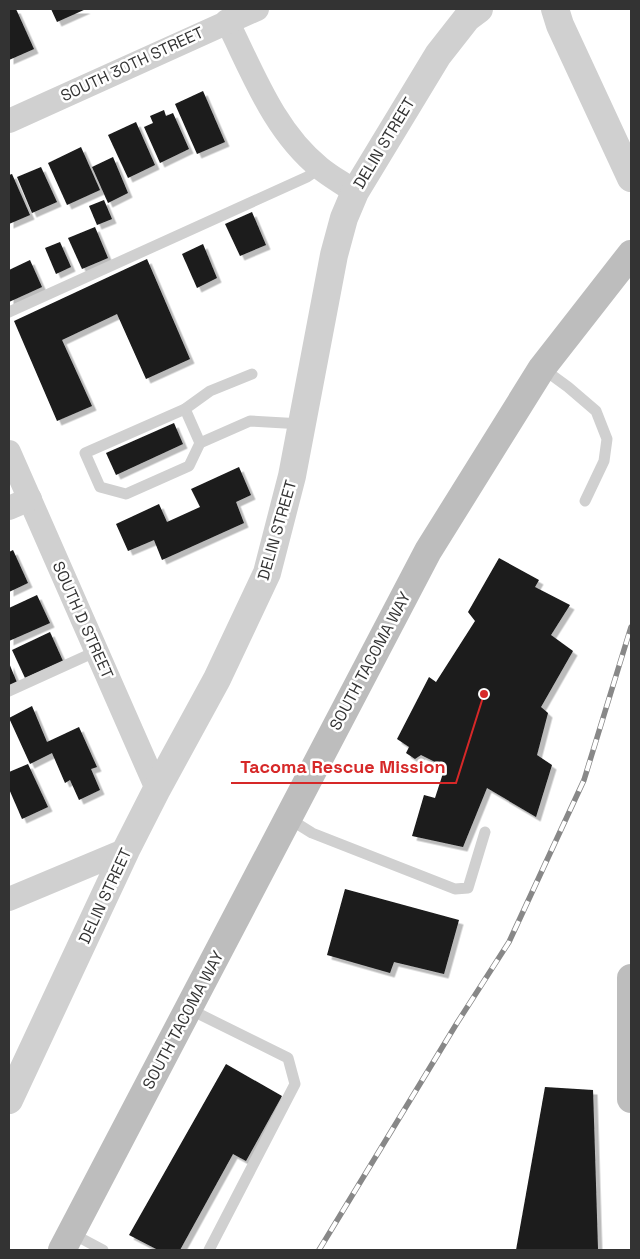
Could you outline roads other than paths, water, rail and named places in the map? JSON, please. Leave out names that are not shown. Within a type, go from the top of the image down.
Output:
[{"type":"main road","name":"SOUTH TACOMA WAY","points":[[67,1242],[428,551],[542,368],[631,254]]},
{"type":"main road","points":[[631,978],[631,1099]]},
{"type":"street","name":"SOUTH 30TH STREET","points":[[9,121],[225,15],[256,9]]},
{"type":"street","name":"DELIN STREET","points":[[9,1100],[126,850],[157,789],[218,679],[267,573],[292,476],[334,255],[344,218],[355,192],[438,55],[467,18],[479,9]]},
{"type":"street","points":[[555,9],[560,25],[631,178]]},
{"type":"street","points":[[225,15],[267,102],[284,132],[320,168],[355,192]]},
{"type":"street","name":"SOUTH D STREET","points":[[9,452],[19,504],[97,651],[157,789]]},
{"type":"street","points":[[9,899],[126,850]]},
{"type":"lane","points":[[9,312],[306,177],[320,168]]},
{"type":"lane","points":[[542,368],[596,411],[608,439],[604,461],[585,500]]},
{"type":"lane","points":[[252,374],[210,391],[185,409],[86,453],[100,487],[126,494],[189,466],[200,443],[250,421],[302,424]]},
{"type":"lane","points":[[185,409],[200,443]]},
{"type":"lane","points":[[9,691],[97,651]]},
{"type":"lane","points":[[288,818],[312,833],[455,889],[468,888],[485,832]]},
{"type":"lane","points":[[188,1009],[288,1058],[296,1084],[209,1250]]},
{"type":"lane","points":[[67,1242],[103,1250]]},
{"type":"railway","points":[[319,1250],[457,1023],[509,942],[584,780],[631,627]]},
{"type":"place","name":"Tacoma Rescue Mission","points":[[484,694]]}]
